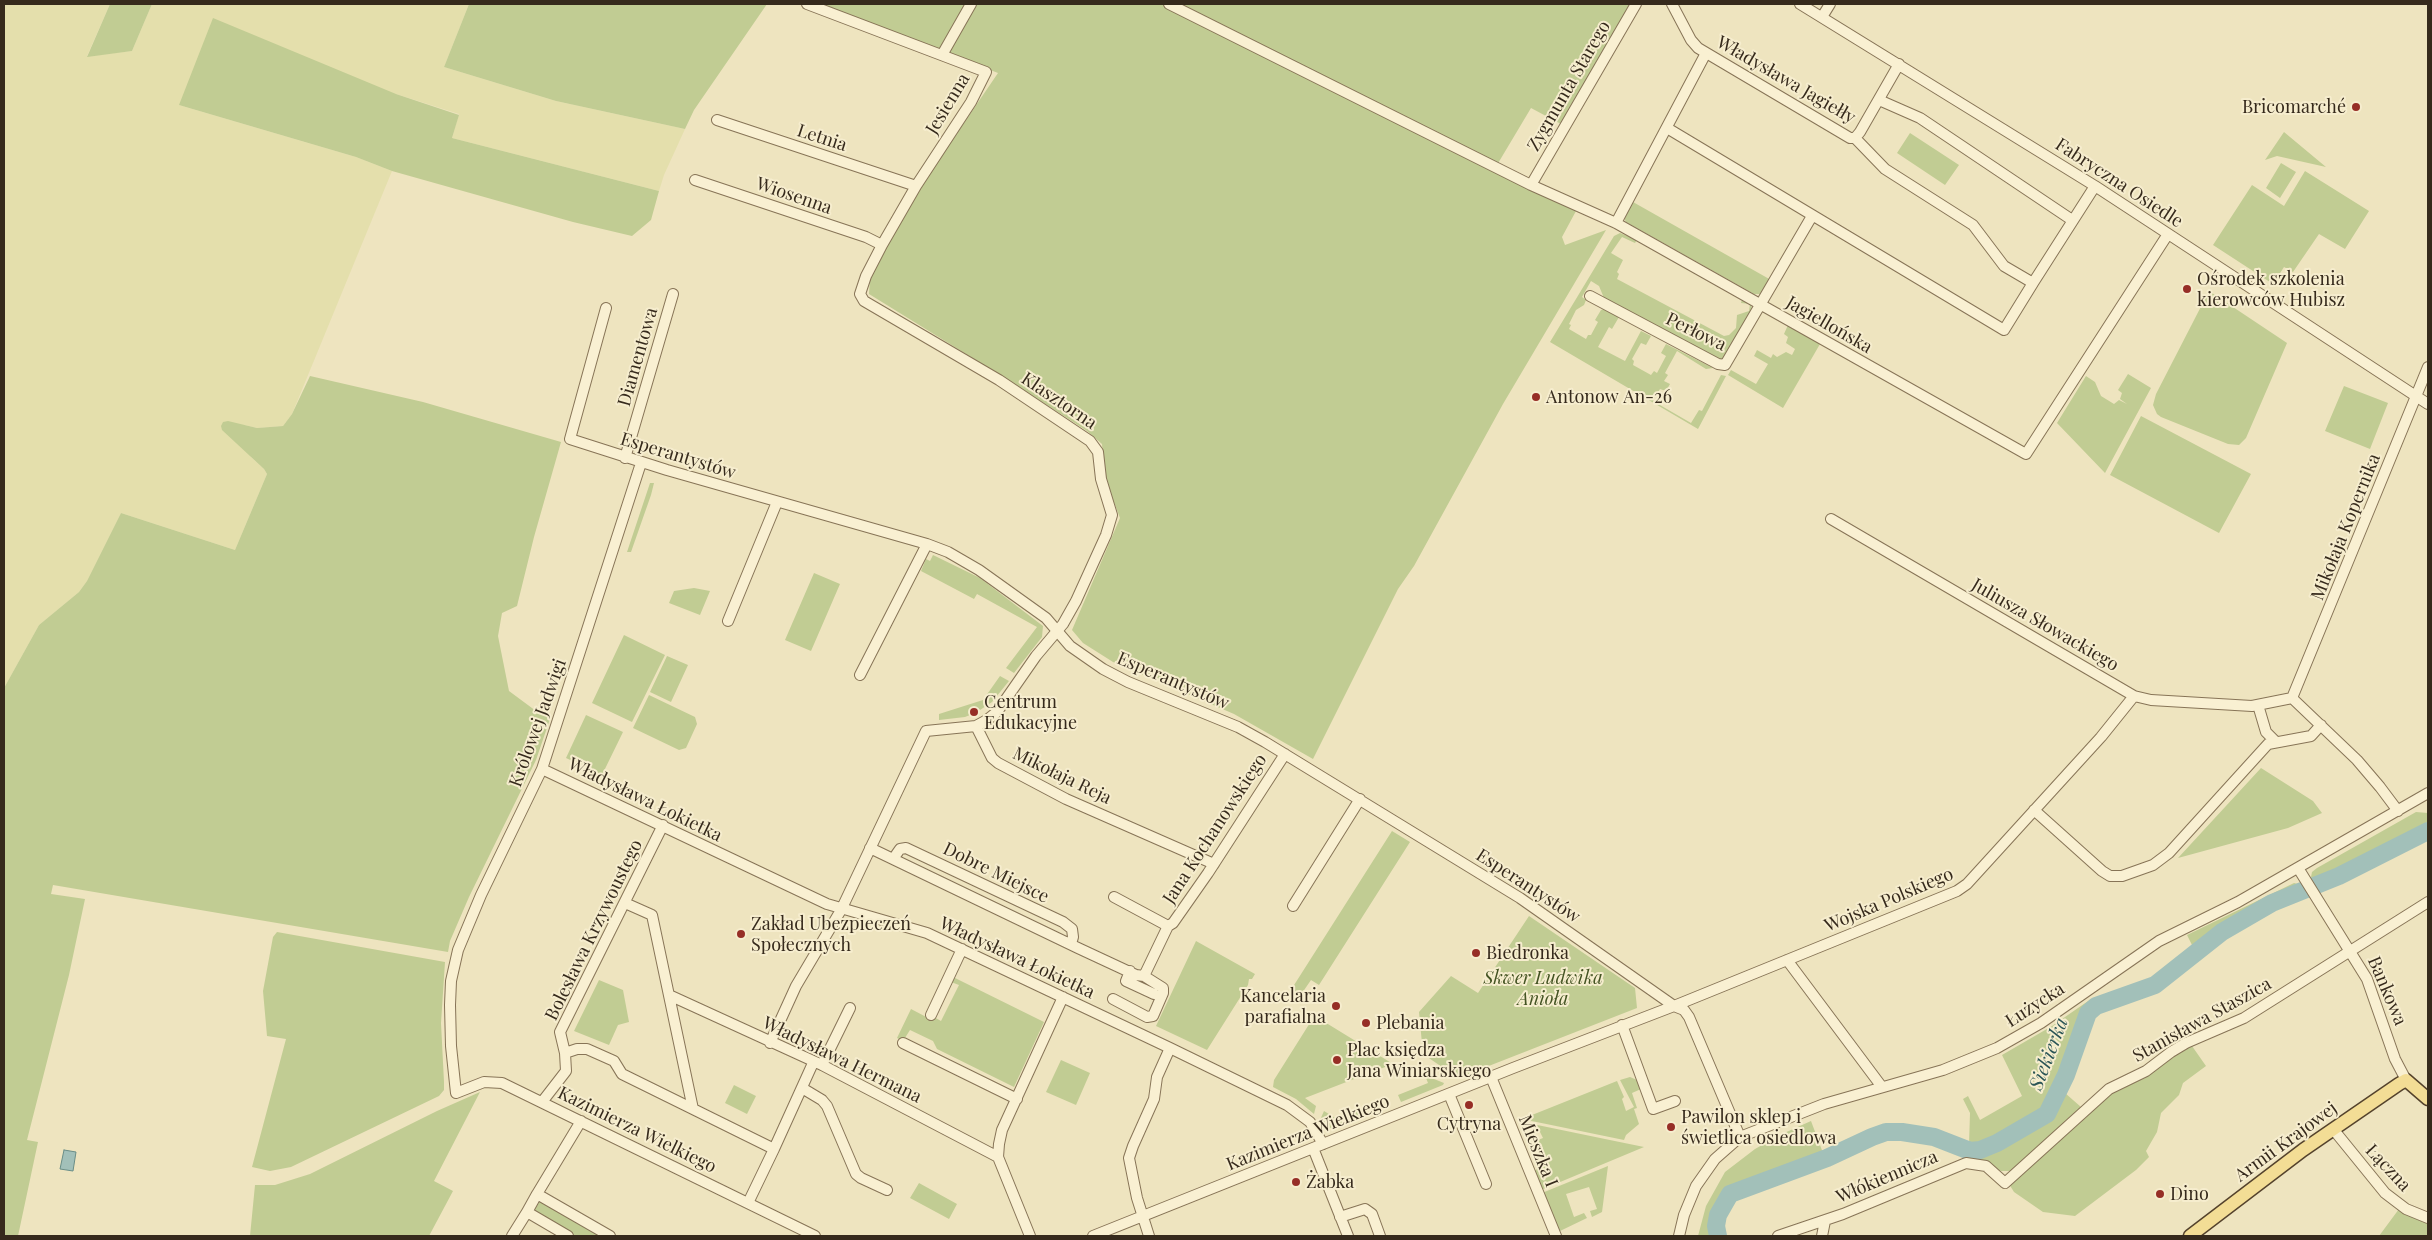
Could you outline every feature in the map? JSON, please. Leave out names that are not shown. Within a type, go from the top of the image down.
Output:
[{"type":"main road","name":"Bankowa","points":[[2406,1080],[2428,1099]]},
{"type":"main road","name":"Armii Krajowej","points":[[2190,1236],[2333,1129],[2406,1080]]},
{"type":"street","name":"Jesienna","points":[[807,4],[986,72],[971,102],[916,186],[882,245],[866,276],[860,294]]},
{"type":"street","points":[[942,55],[971,4]]},
{"type":"street","name":"Jagiellońska","points":[[1169,4],[1531,185],[1616,223],[2026,454],[2168,234]]},
{"type":"street","name":"Zygmunta Starego","points":[[1531,185],[1636,4]]},
{"type":"street","name":"Władysława Jagiełły","points":[[1672,4],[1691,40],[1706,53],[1848,137],[1855,138],[1900,64]]},
{"type":"street","name":"Fabryczna Osiedle","points":[[1800,4],[2095,186],[2416,398],[2428,404]]},
{"type":"street","points":[[1822,17],[1830,4]]},
{"type":"street","points":[[1616,223],[1706,53]]},
{"type":"street","points":[[1879,100],[1920,118],[2072,220]]},
{"type":"street","name":"Letnia","points":[[717,120],[916,186]]},
{"type":"street","points":[[1667,128],[2004,330],[2095,186]]},
{"type":"street","points":[[1855,138],[1885,169],[1972,225],[2004,266],[2033,283]]},
{"type":"street","name":"Wiosenna","points":[[695,180],[866,237],[882,245]]},
{"type":"street","points":[[1761,304],[1812,216]]},
{"type":"street","name":"Diamentowa","points":[[625,458],[673,294]]},
{"type":"street","name":"Klasztorna","points":[[860,294],[864,301],[1016,391],[1082,435],[1097,448],[1101,480],[1111,507],[1111,520],[1076,601],[1058,631]]},
{"type":"street","name":"Perłowa","points":[[1590,296],[1722,366],[1729,362],[1761,304]]},
{"type":"street","name":"Esperantystów","points":[[606,308],[570,439],[641,463],[928,544],[948,552],[979,570],[1046,618],[1070,646],[1128,682],[1238,727],[1285,754],[1520,898],[1674,1006],[1687,1013],[1740,1137]]},
{"type":"street","name":"Mikołaja Kopernika","points":[[2292,698],[2428,367]]},
{"type":"street","name":"Królowej Jadwigi","points":[[453,1077],[450,1006],[451,981],[458,950],[481,895],[542,769],[641,463]]},
{"type":"street","points":[[728,621],[777,502]]},
{"type":"street","name":"Juliusza Słowackiego","points":[[1831,519],[2134,696],[2151,700],[2258,705],[2292,698]]},
{"type":"street","points":[[860,675],[928,544]]},
{"type":"street","points":[[770,1043],[796,986],[841,910],[926,731],[976,726],[987,720],[997,712],[1036,656],[1058,631]]},
{"type":"street","name":"Wojska Polskiego","points":[[1674,1006],[1957,891],[1967,884],[2101,737],[2134,696]]},
{"type":"street","points":[[2292,698],[2374,780],[2398,811]]},
{"type":"street","points":[[2258,705],[2266,732],[2276,742]]},
{"type":"street","points":[[2034,810],[2102,871],[2110,876],[2122,876],[2148,867],[2162,859],[2268,744],[2311,736],[2321,725]]},
{"type":"street","name":"Mikołaja Reja","points":[[976,726],[992,758],[998,763],[1066,799],[1186,850],[1214,864]]},
{"type":"street","name":"Jana Kochanowskiego","points":[[1171,925],[1214,864],[1285,754]]},
{"type":"street","name":"Władysława Łokietka","points":[[542,769],[841,910],[911,928],[962,949],[1287,1105],[1310,1122],[1340,1217],[1348,1236]]},
{"type":"street","name":"Łużycka","points":[[1679,1236],[1684,1215],[1696,1186],[1715,1159],[1740,1137],[1810,1108],[1943,1070],[1997,1048],[2041,1023],[2131,958],[2159,941],[2238,902],[2428,793]]},
{"type":"street","points":[[1293,906],[1360,799]]},
{"type":"street","name":"Bolesława Krzywoustego","points":[[542,1102],[566,1070],[565,1053],[560,1032],[663,825]]},
{"type":"street","name":"Dobre Miejsce","points":[[870,848],[1130,972],[1144,976]]},
{"type":"street","name":"Dobre Miejsce","points":[[894,859],[900,849],[906,848],[1069,925],[1073,937],[1071,944]]},
{"type":"street","name":"Bankowa","points":[[2298,868],[2366,979],[2395,1059],[2406,1080]]},
{"type":"street","points":[[1113,999],[1146,1017],[1153,1016],[1163,993],[1162,988],[1144,976],[1171,925],[1114,897]]},
{"type":"street","points":[[625,902],[652,915],[693,1109]]},
{"type":"street","name":"Stanisława Staszica","points":[[2005,1183],[2090,1104],[2109,1089],[2146,1071],[2171,1052],[2186,1044],[2244,1018],[2428,902]]},
{"type":"street","points":[[931,1015],[962,949]]},
{"type":"street","points":[[1787,960],[1849,1037],[1882,1087]]},
{"type":"street","points":[[1130,972],[1126,981],[1154,994]]},
{"type":"street","name":"Władysława Hermana","points":[[669,995],[818,1064],[998,1157]]},
{"type":"street","points":[[1030,1236],[998,1157],[1002,1130],[1064,997]]},
{"type":"street","name":"Kazimierza Wielkiego","points":[[1093,1236],[1674,1006]]},
{"type":"street","points":[[748,1203],[802,1088],[850,1008]]},
{"type":"street","points":[[1622,1025],[1653,1109],[1675,1101]]},
{"type":"street","points":[[903,1043],[1017,1099]]},
{"type":"street","points":[[1149,1236],[1142,1217],[1129,1158],[1154,1099],[1157,1076],[1170,1048]]},
{"type":"street","points":[[565,1053],[577,1049],[587,1049],[614,1061],[622,1074],[774,1149]]},
{"type":"street","name":"Kazimierza Wielkiego","points":[[453,1077],[456,1092],[493,1081],[502,1083],[815,1236]]},
{"type":"street","name":"Mieszka I","points":[[1491,1077],[1556,1236]]},
{"type":"street","points":[[802,1088],[822,1100],[827,1106],[856,1174],[887,1190]]},
{"type":"street","points":[[1449,1094],[1486,1184]]},
{"type":"street","points":[[512,1236],[581,1121]]},
{"type":"street","name":"Łączna","points":[[2333,1129],[2385,1193],[2406,1209],[2428,1218]]},
{"type":"street","name":"Włókiennicza","points":[[1778,1236],[1825,1221],[1966,1163],[1986,1166],[2005,1183]]},
{"type":"street","points":[[537,1194],[610,1236]]},
{"type":"street","points":[[1340,1217],[1365,1208],[1372,1214],[1380,1236]]},
{"type":"street","points":[[527,1212],[568,1236]]},
{"type":"street","points":[[1822,1236],[1825,1221]]},
{"type":"shaded area","points":[[4,4],[110,4],[87,56],[132,51],[152,4],[469,4],[444,67],[556,101],[685,129],[664,175],[659,191],[452,138],[459,114],[396,94],[179,105],[356,157],[392,171],[292,414],[283,426],[257,428],[244,425],[251,457],[267,474],[235,550],[121,513],[87,581],[79,592],[39,625],[4,688]]},
{"type":"green space","points":[[110,4],[152,4],[132,51],[87,57]]},
{"type":"green space","points":[[469,4],[767,4],[694,110],[685,129],[556,101],[444,67]]},
{"type":"green space","points":[[822,4],[1631,4],[1561,124],[1531,108],[1494,170],[1576,211],[1562,237],[1565,245],[1606,230],[1503,404],[1414,566],[1398,589],[1313,759],[1234,714],[1113,662],[1083,643],[1072,630],[1120,518],[1105,479],[1102,444],[1087,431],[1013,383],[869,294],[870,277],[923,183],[998,73]]},
{"type":"green space","points":[[213,18],[396,94],[459,115],[452,138],[659,191],[651,220],[632,236],[573,222],[392,171],[356,157],[179,105]]},
{"type":"green space","points":[[2284,132],[2326,167],[2277,156],[2265,160]]},
{"type":"green space","points":[[1910,133],[1959,165],[1945,185],[1897,153]]},
{"type":"green space","points":[[2281,163],[2296,172],[2280,198],[2266,188]]},
{"type":"green space","points":[[2305,171],[2369,211],[2345,249],[2319,234],[2293,272],[2284,267],[2273,284],[2213,245],[2252,185],[2284,206]]},
{"type":"green space","points":[[1633,202],[1771,280],[1762,294],[1754,294],[1626,222],[1624,218]]},
{"type":"green space","points":[[1620,233],[1637,240],[1635,243],[1622,237],[1611,253],[1623,260],[1617,272],[1619,274],[1617,279],[1724,336],[1729,335],[1736,328],[1737,315],[1749,311],[1750,304],[1741,303],[1742,299],[1751,304],[1752,310],[1726,358],[1720,360],[1604,298],[1599,286],[1591,281],[1582,297],[1586,300],[1584,305],[1576,310],[1569,324],[1571,325],[1569,329],[1586,339],[1588,335],[1591,335],[1598,322],[1595,320],[1601,310],[1604,309],[1619,317],[1612,329],[1609,327],[1598,347],[1625,361],[1641,331],[1651,336],[1646,345],[1641,343],[1632,359],[1634,361],[1633,365],[1651,375],[1654,371],[1657,373],[1666,356],[1661,353],[1666,344],[1713,368],[1706,369],[1677,351],[1665,373],[1668,375],[1664,381],[1670,384],[1666,391],[1660,389],[1653,401],[1691,423],[1699,410],[1702,411],[1721,375],[1726,376],[1698,429],[1550,342],[1614,236]]},
{"type":"green space","points":[[2209,291],[2287,343],[2246,438],[2239,445],[2228,444],[2161,417],[2157,414],[2153,405],[2156,394]]},
{"type":"green space","points":[[1788,325],[1820,344],[1783,408],[1728,375],[1731,370],[1756,384],[1768,364],[1754,356],[1757,350],[1771,358],[1773,354],[1777,357],[1786,352],[1792,355],[1795,349],[1786,343],[1788,337],[1784,334]]},
{"type":"green space","points":[[2128,374],[2151,388],[2105,473],[2057,423],[2086,376],[2095,382],[2101,396],[2114,404],[2119,400],[2127,404],[2120,399],[2122,393],[2118,390]]},
{"type":"green space","points":[[310,376],[423,402],[561,442],[517,606],[502,613],[498,636],[509,691],[536,711],[551,716],[536,760],[469,897],[450,941],[448,952],[53,885],[51,894],[85,899],[69,975],[27,1140],[38,1142],[18,1236],[4,1236],[4,688],[39,625],[79,592],[87,581],[121,513],[235,550],[267,474],[222,430],[221,426],[223,422],[228,421],[257,428],[283,426],[292,414]]},
{"type":"green space","points":[[2344,386],[2388,403],[2370,449],[2325,431]]},
{"type":"green space","points":[[2141,416],[2251,474],[2219,533],[2110,475]]},
{"type":"green space","points":[[650,483],[654,483],[651,495],[631,552],[627,552]]},
{"type":"green space","points":[[933,555],[980,578],[1043,626],[1042,637],[1014,673],[1006,668],[1037,627],[977,594],[974,599],[921,571],[926,559],[930,561]]},
{"type":"green space","points":[[814,573],[840,584],[811,651],[785,640]]},
{"type":"green space","points":[[694,588],[710,591],[700,615],[669,603],[674,591]]},
{"type":"green space","points":[[624,635],[665,655],[632,722],[592,703]]},
{"type":"green space","points":[[667,656],[688,665],[671,702],[650,692]]},
{"type":"green space","points":[[1000,676],[1009,681],[992,702],[980,710],[978,708],[969,712],[970,715],[965,717],[939,720],[939,714],[983,700]]},
{"type":"green space","points":[[649,695],[695,717],[697,724],[686,748],[679,750],[633,728]]},
{"type":"green space","points":[[586,715],[623,732],[602,775],[566,758]]},
{"type":"green space","points":[[2261,768],[2313,801],[2322,813],[2288,828],[2178,858]]},
{"type":"green space","points":[[2416,812],[2428,813],[2428,822],[2314,881],[2311,877],[2312,872],[2317,868]]},
{"type":"green space","points":[[1392,831],[1410,842],[1319,985],[1311,980],[1298,999],[1289,993]]},
{"type":"green space","points":[[2294,883],[2301,887],[2234,920],[2195,951],[2187,935]]},
{"type":"green space","name":"Skwer Ludwika Anioła","points":[[1529,916],[1635,988],[1637,1008],[1458,1078],[1423,1054],[1419,1012],[1451,976],[1478,993]]},
{"type":"green space","points":[[277,932],[445,962],[441,1023],[444,1090],[439,1096],[291,1167],[270,1171],[252,1167],[286,1039],[267,1036],[263,991],[273,937]]},
{"type":"green space","points":[[1196,941],[1255,974],[1252,979],[1249,979],[1248,985],[1207,1050],[1156,1026]]},
{"type":"green space","points":[[953,977],[1044,1022],[1014,1087],[937,1049],[933,1041],[910,1030],[903,1041],[897,1038],[911,1009],[932,1020],[934,1017],[941,1021],[959,985],[951,982]]},
{"type":"green space","points":[[599,980],[623,990],[629,1022],[618,1025],[609,1045],[574,1031]]},
{"type":"green space","points":[[2091,999],[2090,1004],[2081,1015],[2060,1079],[2047,1108],[2036,1118],[1992,1141],[1969,1145],[1970,1113],[1963,1099],[1968,1096],[1980,1120],[2022,1096],[2002,1055],[2052,1026]]},
{"type":"green space","name":"Plac księdza Jana Winiarskiego","points":[[1313,1018],[1323,1021],[1393,1064],[1305,1098],[1316,1106],[1314,1114],[1296,1099],[1273,1087],[1274,1080]]},
{"type":"green space","points":[[2192,1046],[2206,1066],[2183,1083],[2179,1095],[2161,1113],[2157,1132],[2146,1151],[2149,1157],[2136,1170],[2075,1216],[2043,1212],[2014,1192],[2009,1184],[2091,1108],[2118,1089],[2145,1078],[2161,1064]]},
{"type":"green space","points":[[1061,1060],[1090,1073],[1076,1105],[1046,1092]]},
{"type":"green space","points":[[1419,1073],[1444,1083],[1401,1102],[1398,1095],[1428,1083],[1426,1078],[1417,1074]]},
{"type":"green space","points":[[1630,1077],[1637,1080],[1641,1089],[1632,1093],[1637,1108],[1634,1109],[1639,1124],[1626,1135],[1624,1140],[1522,1119],[1617,1081],[1624,1097],[1622,1099],[1626,1111],[1634,1107],[1620,1080]]},
{"type":"green space","points":[[734,1085],[756,1096],[747,1114],[725,1103]]},
{"type":"green space","points":[[480,1092],[434,1181],[453,1191],[429,1236],[250,1236],[255,1185],[275,1185],[310,1174],[437,1111]]},
{"type":"green space","points":[[2065,1093],[2081,1107],[2035,1153],[2012,1171],[2001,1171],[1972,1158],[1995,1149],[2045,1121],[2055,1111]]},
{"type":"green space","points":[[1362,1109],[1365,1116],[1334,1128],[1327,1128],[1320,1120],[1324,1111],[1337,1119]]},
{"type":"green space","points":[[1518,1121],[1644,1147],[1541,1190],[1534,1171],[1539,1168],[1533,1155],[1542,1151],[1538,1140],[1543,1138],[1539,1130],[1533,1132],[1531,1128],[1524,1130]]},
{"type":"green space","points":[[1811,1121],[1823,1153],[1726,1193],[1716,1207],[1711,1222],[1711,1236],[1698,1236],[1706,1206],[1725,1172],[1755,1149]]},
{"type":"green space","points":[[1608,1166],[1602,1212],[1592,1217],[1590,1211],[1597,1209],[1589,1187],[1566,1194],[1574,1217],[1584,1213],[1587,1218],[1560,1231],[1542,1193]]},
{"type":"green space","points":[[919,1183],[957,1204],[949,1219],[910,1198]]},
{"type":"green space","points":[[540,1201],[602,1236],[575,1236],[536,1214],[534,1210]]},
{"type":"green space","points":[[2399,1209],[2428,1222],[2428,1236],[2379,1236]]},
{"type":"water","points":[[64,1150],[76,1152],[73,1171],[60,1169]]},
{"type":"waterway","name":"Siekierka","points":[[1718,1236],[1716,1226],[1718,1215],[1730,1194],[1827,1158],[1886,1132],[1902,1132],[1934,1137],[1970,1151],[1980,1150],[1997,1143],[2047,1114],[2066,1075],[2088,1013],[2096,1006],[2155,985],[2222,932],[2272,903],[2339,876],[2428,831]]},
{"type":"place","name":"Bricomarché","points":[[2356,107]]},
{"type":"place","name":"Ośrodek szkolenia kierowców Hubisz","points":[[2187,289]]},
{"type":"place","name":"Antonow An-26","points":[[1536,397]]},
{"type":"place","name":"Centrum Edukacyjne","points":[[974,712]]},
{"type":"place","name":"Zakład Ubezpieczeń Społecznych","points":[[741,934]]},
{"type":"place","name":"Biedronka","points":[[1476,953]]},
{"type":"place","name":"Kancelaria parafialna","points":[[1336,1006]]},
{"type":"place","name":"Plebania","points":[[1366,1023]]},
{"type":"place","name":"Plac księdza Jana Winiarskiego","points":[[1337,1060]]},
{"type":"place","name":"Cytryna","points":[[1469,1105]]},
{"type":"place","name":"Pawilon sklep i świetlica osiedlowa","points":[[1671,1127]]},
{"type":"place","name":"Żabka","points":[[1296,1182]]},
{"type":"place","name":"Dino","points":[[2160,1194]]}]
